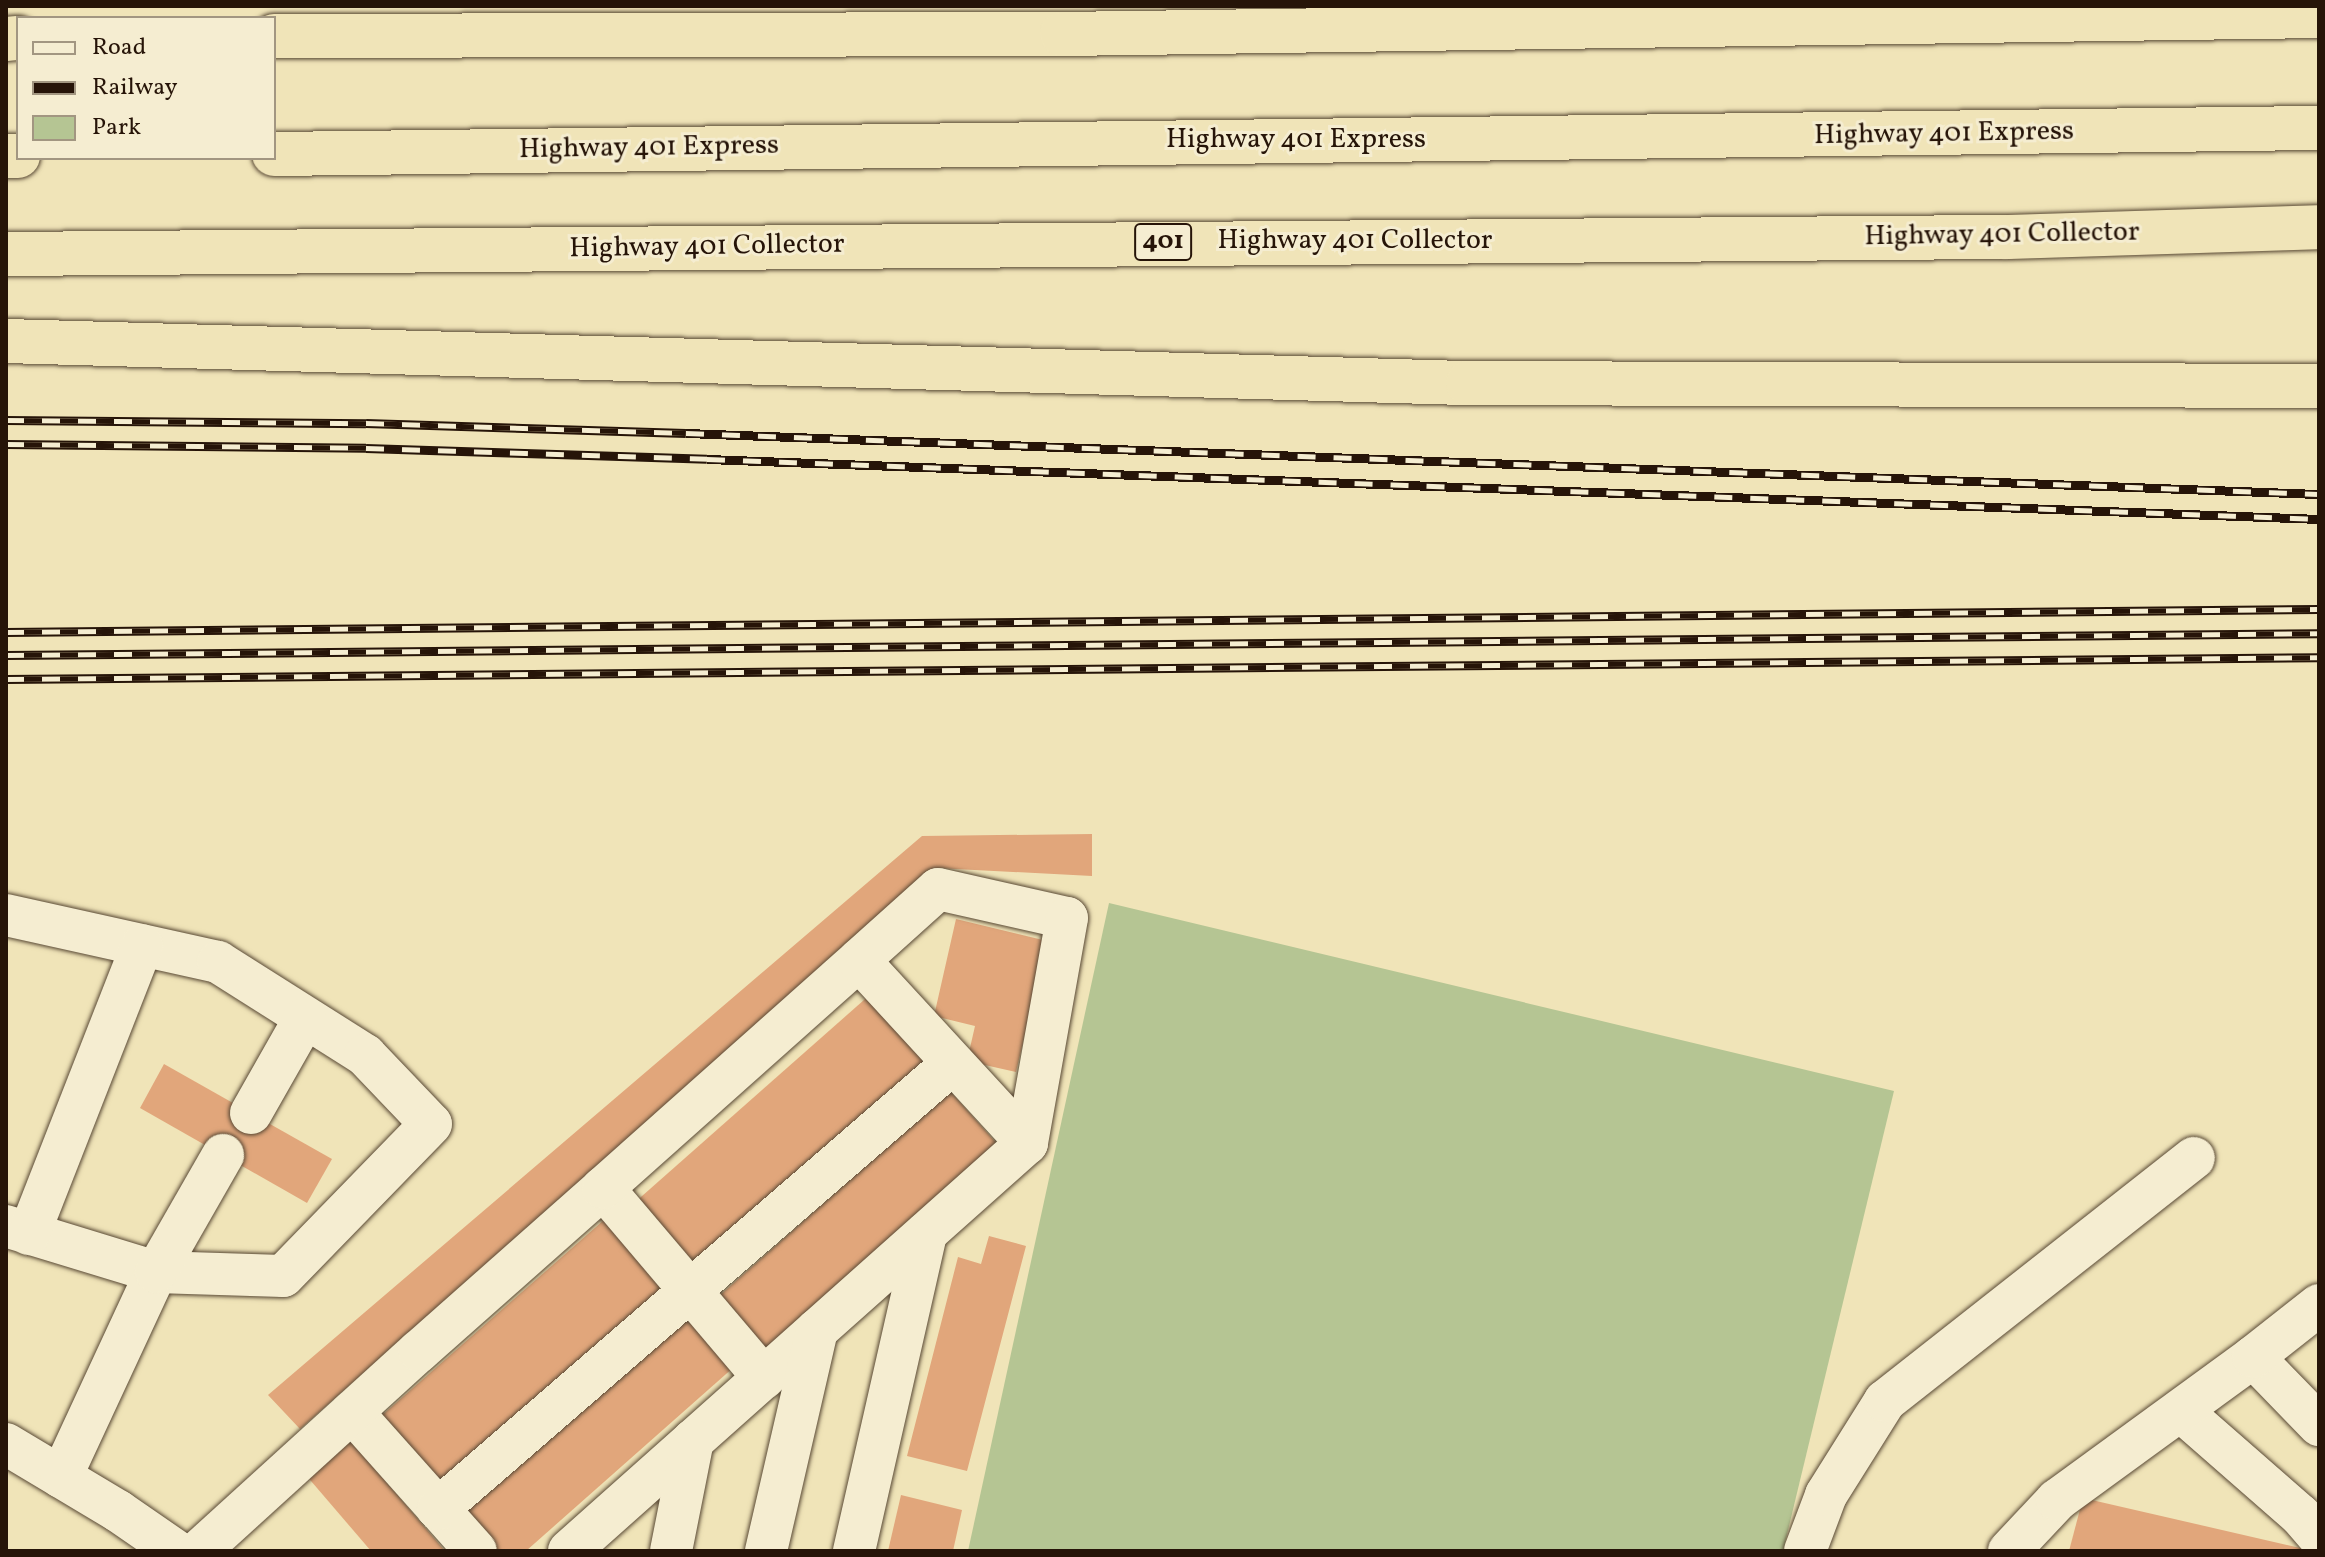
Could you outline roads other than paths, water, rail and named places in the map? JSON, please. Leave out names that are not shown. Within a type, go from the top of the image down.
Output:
[{"type":"highway","points":[[276,36],[1062,34],[2319,16]]},
{"type":"highway","name":"Highway 401 Express","points":[[276,154],[2319,128]]},
{"type":"highway","name":"Highway 401 Collector","points":[[6,254],[1991,237],[2319,227]]},
{"type":"highway","points":[[6,341],[1468,383],[2319,386]]},
{"type":"street","points":[[199,1551],[938,889],[1067,918],[1027,1143],[693,1440],[580,1545]]},
{"type":"street","points":[[6,915],[142,945],[218,962],[365,1055],[431,1124],[283,1276],[156,1272],[18,1230],[142,945]]},
{"type":"street","points":[[859,960],[1027,1143]]},
{"type":"street","points":[[251,1113],[305,1018]]},
{"type":"street","points":[[438,1509],[953,1063]]},
{"type":"street","points":[[61,1477],[156,1272],[223,1155]]},
{"type":"street","points":[[1805,1551],[1826,1495],[1885,1401],[2194,1158]]},
{"type":"street","points":[[603,1188],[764,1378]]},
{"type":"street","points":[[854,1551],[926,1233]]},
{"type":"street","points":[[2009,1551],[2057,1500],[2181,1411],[2319,1305]]},
{"type":"street","points":[[766,1551],[817,1330]]},
{"type":"street","points":[[2253,1357],[2319,1425]]},
{"type":"street","points":[[2181,1411],[2300,1515],[2319,1537]]},
{"type":"street","points":[[352,1412],[476,1551]]},
{"type":"street","points":[[671,1551],[693,1440]]},
{"type":"street","points":[[6,1444],[176,1551]]},
{"type":"railway","points":[[6,420],[366,423],[686,433],[2319,494]]},
{"type":"railway","points":[[6,444],[366,448],[707,459],[2319,519]]},
{"type":"railway","points":[[6,632],[2319,609]]},
{"type":"railway","points":[[6,655],[2319,633]]},
{"type":"railway","points":[[6,679],[2319,657]]}]
